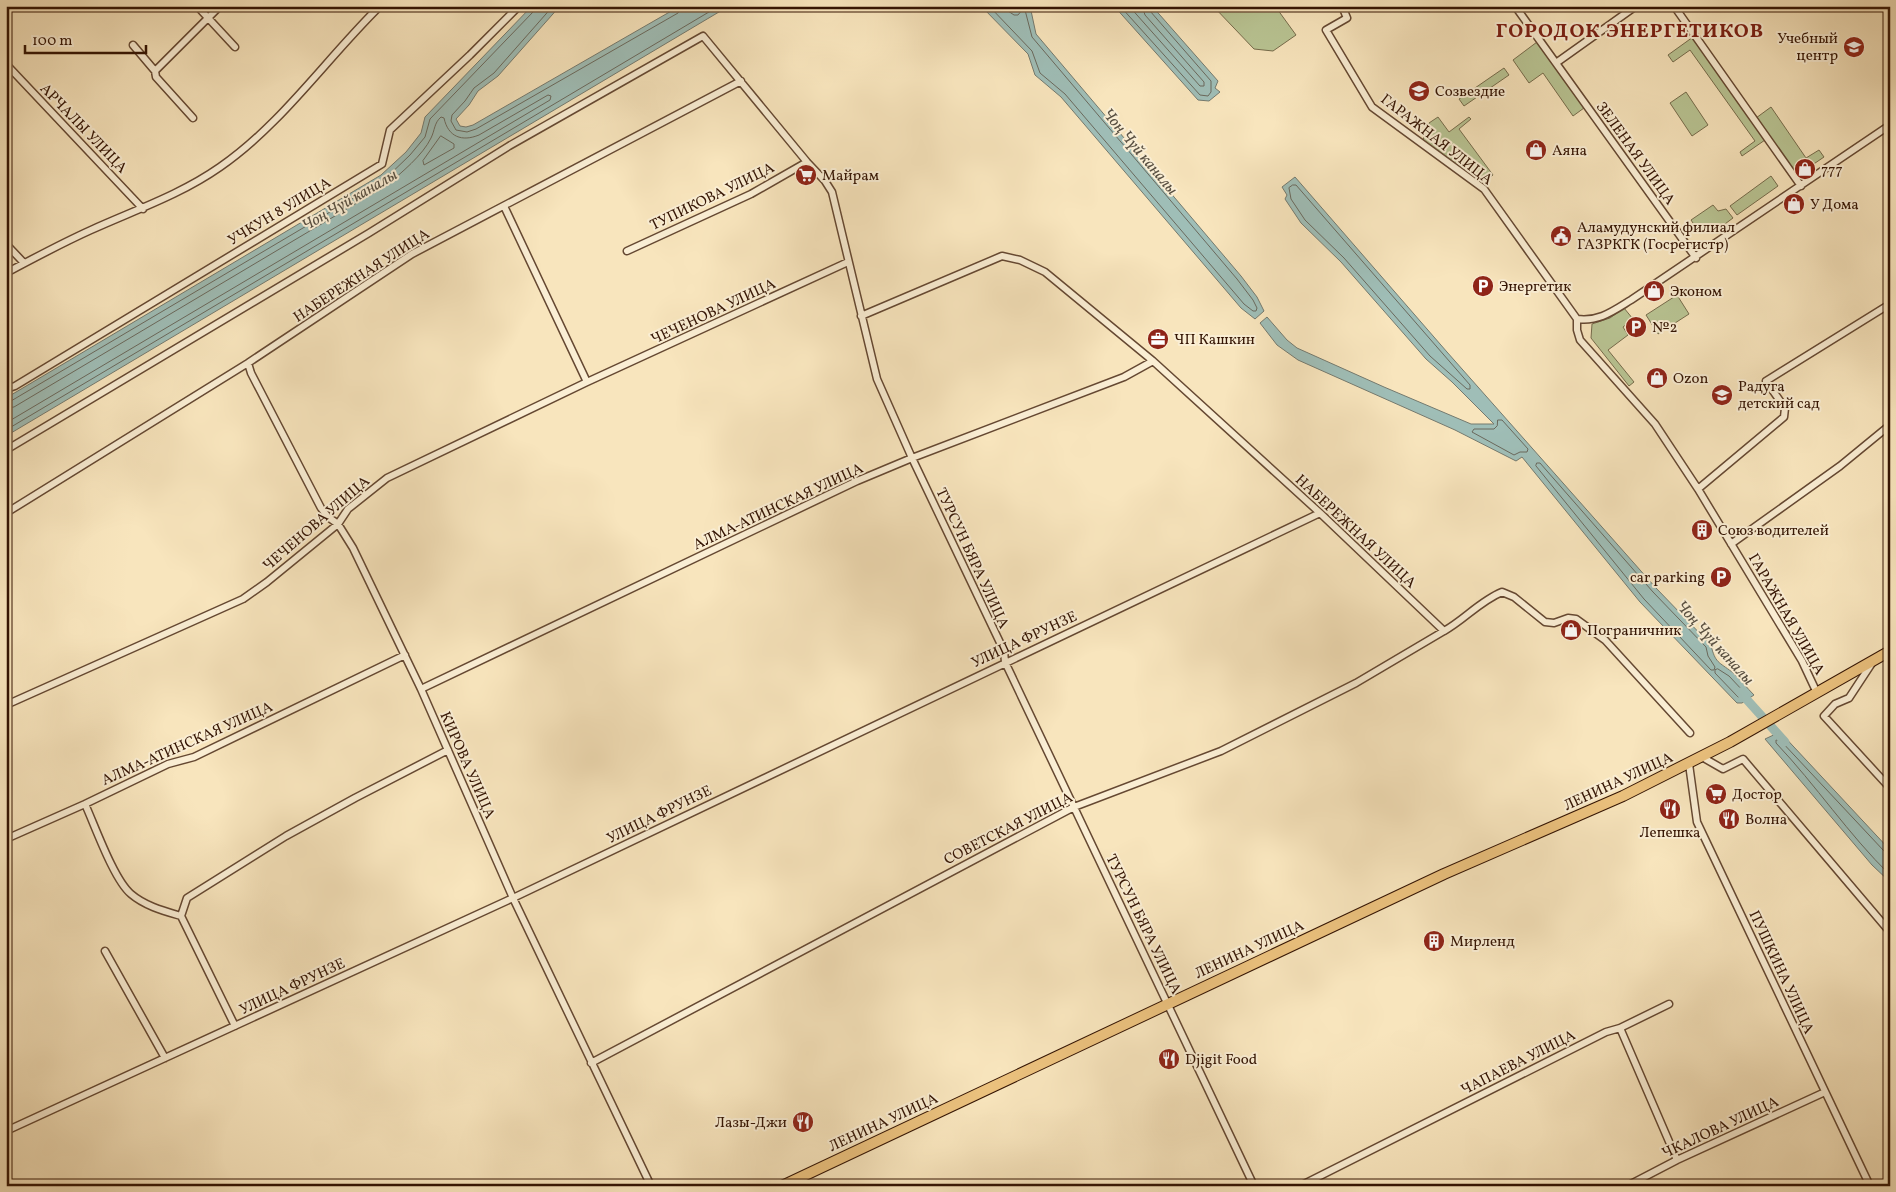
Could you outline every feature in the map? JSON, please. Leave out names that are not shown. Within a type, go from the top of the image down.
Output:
[{"type":"main road","name":"ЛЕНИНА УЛИЦА","points":[[782,1186],[1444,874],[1623,796],[1730,742],[1890,651]]},
{"type":"street","points":[[197,6],[235,47]]},
{"type":"street","points":[[155,71],[220,6]]},
{"type":"street","points":[[6,273],[91,230],[143,209],[202,179],[238,154],[275,120],[380,6]]},
{"type":"street","name":"УЧКУН 8 УЛИЦА","points":[[6,389],[15,386],[382,164],[390,130],[519,6]]},
{"type":"street","name":"ГАРАЖНАЯ УЛИЦА","points":[[1342,6],[1347,18],[1326,30],[1372,107],[1484,189],[1577,319],[1577,330],[1580,340],[1654,424],[1698,489],[1802,661],[1817,693]]},
{"type":"street","name":"ЗЕЛЕНАЯ УЛИЦА","points":[[1515,6],[1696,258]]},
{"type":"street","points":[[1556,63],[1636,6]]},
{"type":"street","points":[[1674,6],[1801,186]]},
{"type":"street","name":"ТУРСУН БЯРА УЛИЦА","points":[[6,450],[369,233],[509,146],[703,36],[807,162],[825,181],[832,192],[877,379],[912,458],[1004,651],[1005,662],[1254,1186]]},
{"type":"street","points":[[133,45],[155,71],[156,76],[192,118]]},
{"type":"street","name":"АРЧАЛЫ УЛИЦА","points":[[6,64],[143,209]]},
{"type":"street","name":"НАБЕРЕЖНАЯ УЛИЦА","points":[[6,513],[248,363],[412,254],[742,81]]},
{"type":"street","points":[[1577,319],[1593,319],[1608,315],[1696,258],[1890,125]]},
{"type":"street","name":"ТУПИКОВА УЛИЦА","points":[[627,251],[751,194],[807,162]]},
{"type":"street","points":[[504,206],[587,382]]},
{"type":"street","points":[[6,244],[24,263]]},
{"type":"street","name":"НАБЕРЕЖНАЯ УЛИЦА","points":[[861,316],[1002,256],[1020,260],[1045,272],[1152,361],[1320,513],[1444,631]]},
{"type":"street","name":"ЧЕЧЕНОВА УЛИЦА","points":[[6,705],[243,599],[268,582],[338,524],[348,509],[388,478],[587,382],[848,262]]},
{"type":"street","points":[[1698,489],[1784,416],[1785,408],[1766,381],[1890,304]]},
{"type":"street","name":"АЛМА-АТИНСКАЯ УЛИЦА","points":[[421,689],[839,490],[912,458],[1124,377],[1152,361]]},
{"type":"street","name":"КИРОВА УЛИЦА","points":[[248,363],[251,373],[321,508],[328,517],[338,524],[353,548],[421,689],[512,898],[651,1186]]},
{"type":"street","points":[[1732,544],[1840,466],[1890,425]]},
{"type":"street","name":"УЛИЦА ФРУНЗЕ","points":[[6,1131],[512,898],[1320,513]]},
{"type":"street","points":[[1444,631],[1493,595],[1502,592],[1514,597],[1545,622],[1554,623],[1568,618],[1576,619],[1605,640],[1690,732]]},
{"type":"street","name":"СОВЕТСКАЯ УЛИЦА","points":[[590,1063],[1074,807],[1221,751],[1356,683],[1444,631]]},
{"type":"street","name":"АЛМА-АТИНСКАЯ УЛИЦА","points":[[6,839],[168,764],[194,758],[405,655]]},
{"type":"street","points":[[1874,660],[1849,698],[1835,704],[1824,716],[1890,788]]},
{"type":"street","points":[[235,1026],[181,916],[187,898],[286,836],[354,798],[448,750]]},
{"type":"street","points":[[1702,757],[1723,769],[1743,759],[1890,932]]},
{"type":"street","name":"ПУШКИНА УЛИЦА","points":[[1689,764],[1697,822],[1870,1186]]},
{"type":"street","points":[[85,804],[118,877],[130,894],[151,906],[181,916]]},
{"type":"street","points":[[105,951],[165,1058]]},
{"type":"street","name":"ЧАПАЕВА УЛИЦА","points":[[1300,1186],[1606,1032],[1620,1028],[1669,1004]]},
{"type":"street","points":[[1620,1028],[1677,1160]]},
{"type":"street","name":"ЧКАЛОВА УЛИЦА","points":[[1627,1186],[1677,1160],[1825,1092]]},
{"type":"green space","points":[[1213,6],[1275,6],[1296,35],[1273,51],[1254,49]]},
{"type":"green space","points":[[1693,37],[1765,140],[1742,156],[1740,152],[1755,141],[1690,50],[1673,62],[1668,55]]},
{"type":"green space","points":[[1537,42],[1584,108],[1573,116],[1543,73],[1529,83],[1513,60]]},
{"type":"green space","points":[[1504,68],[1509,75],[1464,106],[1459,99]]},
{"type":"green space","points":[[1686,92],[1708,125],[1692,136],[1670,103]]},
{"type":"green space","points":[[1771,107],[1806,158],[1819,150],[1824,157],[1796,176],[1756,118]]},
{"type":"green space","points":[[1438,117],[1449,132],[1469,117],[1471,119],[1459,129],[1493,175],[1482,183],[1423,140],[1429,123]]},
{"type":"green space","points":[[1771,176],[1778,186],[1737,215],[1730,206]]},
{"type":"green space","points":[[1713,205],[1718,211],[1726,209],[1733,218],[1714,232],[1695,226],[1691,220]]},
{"type":"green space","points":[[1677,295],[1689,314],[1658,334],[1646,315]]},
{"type":"green space","points":[[1624,308],[1633,319],[1623,327],[1628,335],[1608,350],[1634,382],[1629,386],[1591,338],[1592,324],[1610,318]]},
{"type":"water","points":[[532,6],[560,6],[498,76],[478,91],[469,105],[456,119],[460,126],[473,125],[680,6],[729,6],[6,436],[6,398],[381,175],[406,152],[421,133],[425,117]]},
{"type":"water","points":[[981,6],[1010,6],[1016,12],[1016,6],[1030,6],[1036,34],[1241,276],[1257,297],[1264,311],[1255,319],[1241,308],[1061,97],[1035,75],[1028,54]]},
{"type":"water","points":[[1114,6],[1152,6],[1218,81],[1215,88],[1220,92],[1209,101],[1198,100]]},
{"type":"water","points":[[1295,177],[1656,588],[1711,645],[1718,662],[1735,675],[1754,695],[1742,703],[1737,703],[1640,602],[1522,457],[1516,461],[1455,430],[1298,360],[1277,345],[1260,323],[1267,317],[1287,340],[1297,348],[1471,424],[1494,424],[1426,359],[1341,262],[1301,223],[1285,199],[1287,195],[1282,187]]},
{"type":"water","points":[[1780,732],[1890,850],[1890,882],[1872,865],[1765,739]]},
{"type":"waterway","name":"Чоң Чүй каналы","points":[[1740,692],[1785,742]]},
{"type":"place","name":"Учебный центр","points":[[1854,47]]},
{"type":"place","name":"Созвездие","points":[[1419,91]]},
{"type":"place","name":"Аяна","points":[[1536,150]]},
{"type":"place","name":"777","points":[[1805,169]]},
{"type":"place","name":"Майрам","points":[[806,175]]},
{"type":"place","name":"У Дома","points":[[1794,204]]},
{"type":"place","name":"Аламудунский филиал ГАЗРКГК (Госрегистр)","points":[[1561,236]]},
{"type":"place","name":"Энергетик","points":[[1483,286]]},
{"type":"place","name":"Эконом","points":[[1654,291]]},
{"type":"place","name":"№2","points":[[1636,327]]},
{"type":"place","name":"ЧП Кашкин","points":[[1158,339]]},
{"type":"place","name":"Ozon","points":[[1657,378]]},
{"type":"place","name":"Радуга детский сад","points":[[1722,395]]},
{"type":"place","name":"Союз водителей","points":[[1702,530]]},
{"type":"place","name":"car parking","points":[[1721,577]]},
{"type":"place","name":"Пограничник","points":[[1571,630]]},
{"type":"place","name":"Достор","points":[[1716,794]]},
{"type":"place","name":"Лепешка","points":[[1670,809]]},
{"type":"place","name":"Волна","points":[[1729,819]]},
{"type":"place","name":"Мирленд","points":[[1434,941]]},
{"type":"place","name":"Djigit Food","points":[[1169,1059]]},
{"type":"place","name":"Лазы-Джи","points":[[803,1122]]},
{"type":"district","name":"ГОРОДОК ЭНЕРГЕТИКОВ","points":[[1630,30]]}]
